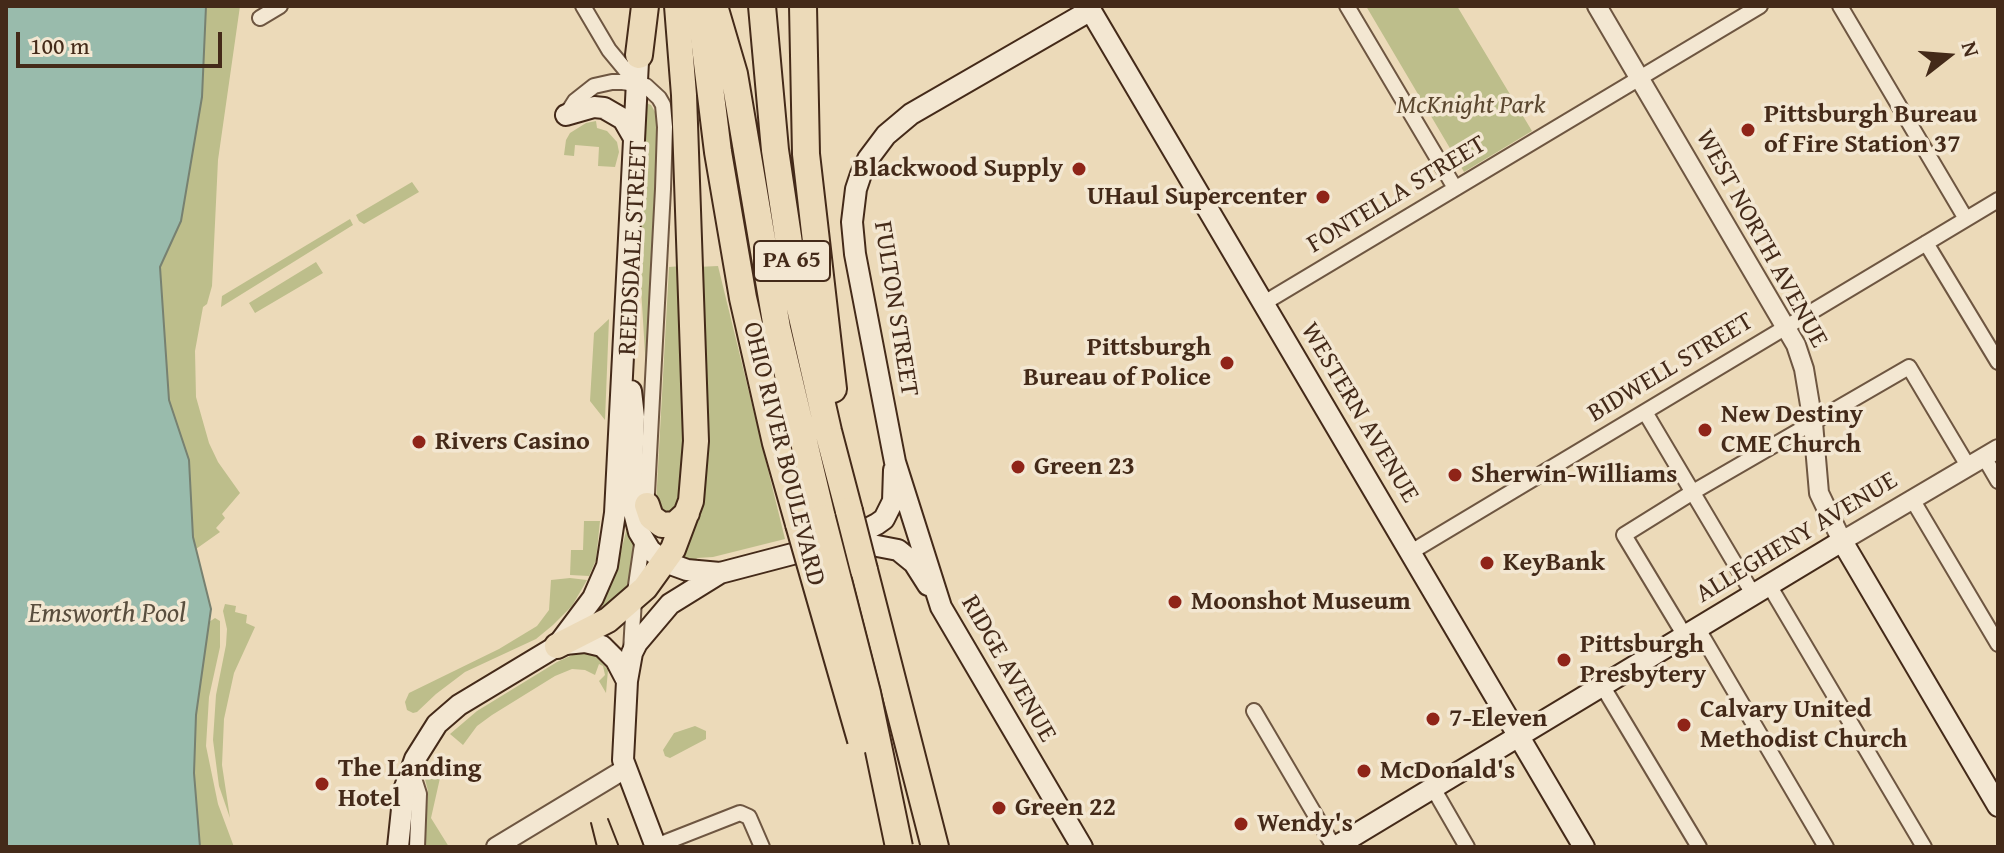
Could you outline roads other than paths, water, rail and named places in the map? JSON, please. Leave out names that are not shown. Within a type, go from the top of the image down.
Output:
[{"type":"highway","points":[[639,55],[645,6]]},
{"type":"highway","points":[[557,646],[592,630],[634,599],[665,562],[687,513],[695,483],[684,95],[677,6]]},
{"type":"highway","name":"OHIO RIVER BOULEVARD","points":[[700,6],[718,152],[759,372],[810,521]]},
{"type":"highway","points":[[714,6],[718,152]]},
{"type":"highway","points":[[714,6],[734,74],[810,521],[861,670],[896,847]]},
{"type":"highway","name":"OHIO RIVER BOULEVARD","points":[[762,6],[775,150],[796,290],[824,417],[938,847]]},
{"type":"highway","points":[[803,6],[804,119],[811,205],[849,511]]},
{"type":"highway","points":[[647,505],[651,517],[662,525],[675,524],[687,513]]},
{"type":"main road","points":[[638,6],[638,85]]},
{"type":"main road","name":"WESTERN AVENUE","points":[[1093,7],[1584,847]]},
{"type":"main road","name":"FULTON STREET","points":[[895,462],[853,238],[853,206],[861,174],[877,146],[911,114],[1093,7]]},
{"type":"main road","name":"REEDSDALE STREET","points":[[557,646],[599,586],[609,556],[615,513],[638,85]]},
{"type":"main road","points":[[566,115],[594,107],[604,108],[623,119],[634,138]]},
{"type":"main road","points":[[624,339],[634,417],[631,500],[635,523],[650,550],[665,562],[687,570],[720,573]]},
{"type":"main road","points":[[632,653],[662,611],[679,596],[720,573],[846,540],[884,519],[893,501],[895,462]]},
{"type":"main road","name":"RIDGE AVENUE","points":[[895,462],[941,607],[1082,847]]},
{"type":"main road","points":[[846,540],[890,547],[906,555],[941,607]]},
{"type":"main road","name":"ALLEGHENY AVENUE","points":[[1334,847],[1842,541]]},
{"type":"main road","name":"WEST NORTH AVENUE","points":[[1842,541],[1998,806]]},
{"type":"main road","points":[[398,847],[400,812],[411,769],[437,724],[459,705],[557,646],[585,642],[602,646],[616,660],[627,681]]},
{"type":"main road","name":"REEDSDALE STREET","points":[[632,653],[622,750],[625,769],[656,846]]},
{"type":"street","points":[[260,18],[280,6]]},
{"type":"street","points":[[583,6],[609,50],[638,85]]},
{"type":"street","points":[[1347,6],[1455,188]]},
{"type":"street","name":"WEST NORTH AVENUE","points":[[1597,6],[1786,327],[1804,369],[1813,423],[1819,493],[1842,541]]},
{"type":"street","name":"FONTELLA STREET","points":[[1264,303],[1760,6]]},
{"type":"street","points":[[1840,6],[1966,219]]},
{"type":"street","points":[[566,115],[575,101],[594,86],[623,82],[638,85]]},
{"type":"street","name":"REEDSDALE STREET","points":[[632,653],[634,599],[647,505],[665,115],[659,98],[646,86],[638,85]]},
{"type":"street","name":"BIDWELL STREET","points":[[1411,552],[1998,200]]},
{"type":"street","points":[[1926,243],[1998,362]]},
{"type":"street","points":[[1826,847],[1692,632],[1624,535],[1909,367],[1983,457],[1998,481]]},
{"type":"street","points":[[1645,412],[1693,492],[1761,589],[1924,847]]},
{"type":"street","name":"ALLEGHENY AVENUE","points":[[1842,541],[1983,457]]},
{"type":"street","points":[[1912,499],[1998,644]]},
{"type":"street","points":[[1603,687],[1699,847]]},
{"type":"street","points":[[1254,711],[1334,847]]},
{"type":"street","points":[[411,769],[419,794],[417,847]]},
{"type":"street","points":[[496,847],[625,769]]},
{"type":"street","points":[[1433,788],[1467,847]]},
{"type":"street","points":[[656,846],[740,813],[749,817],[762,847]]},
{"type":"water","name":"Emsworth Pool","points":[[6,6],[206,6],[202,97],[181,221],[160,267],[169,400],[189,460],[193,537],[211,609],[196,715],[194,773],[200,847],[6,847]]},
{"type":"tram line","points":[[608,819],[619,847]]},
{"type":"tram line","points":[[591,823],[597,847]]},
{"type":"place","name":"Pittsburgh Bureau of Fire Station 37","points":[[1748,130]]},
{"type":"place","name":"Blackwood Supply","points":[[1079,169]]},
{"type":"place","name":"UHaul Supercenter","points":[[1323,197]]},
{"type":"place","name":"Pittsburgh Bureau of Police","points":[[1227,363]]},
{"type":"place","name":"New Destiny CME Church","points":[[1705,430]]},
{"type":"place","name":"Rivers Casino","points":[[419,442]]},
{"type":"place","name":"Green 23","points":[[1018,467]]},
{"type":"place","name":"Sherwin-Williams","points":[[1455,475]]},
{"type":"place","name":"KeyBank","points":[[1487,563]]},
{"type":"place","name":"Moonshot Museum","points":[[1175,602]]},
{"type":"place","name":"Pittsburgh Presbytery","points":[[1564,660]]},
{"type":"place","name":"7-Eleven","points":[[1433,719]]},
{"type":"place","name":"Calvary United Methodist Church","points":[[1684,725]]},
{"type":"place","name":"McDonald's","points":[[1364,771]]},
{"type":"place","name":"The Landing Hotel","points":[[322,784]]},
{"type":"place","name":"Green 22","points":[[999,808]]},
{"type":"place","name":"Wendy's","points":[[1241,824]]},
{"type":"park label","name":"McKnight Park","points":[[1471,106]]}]
